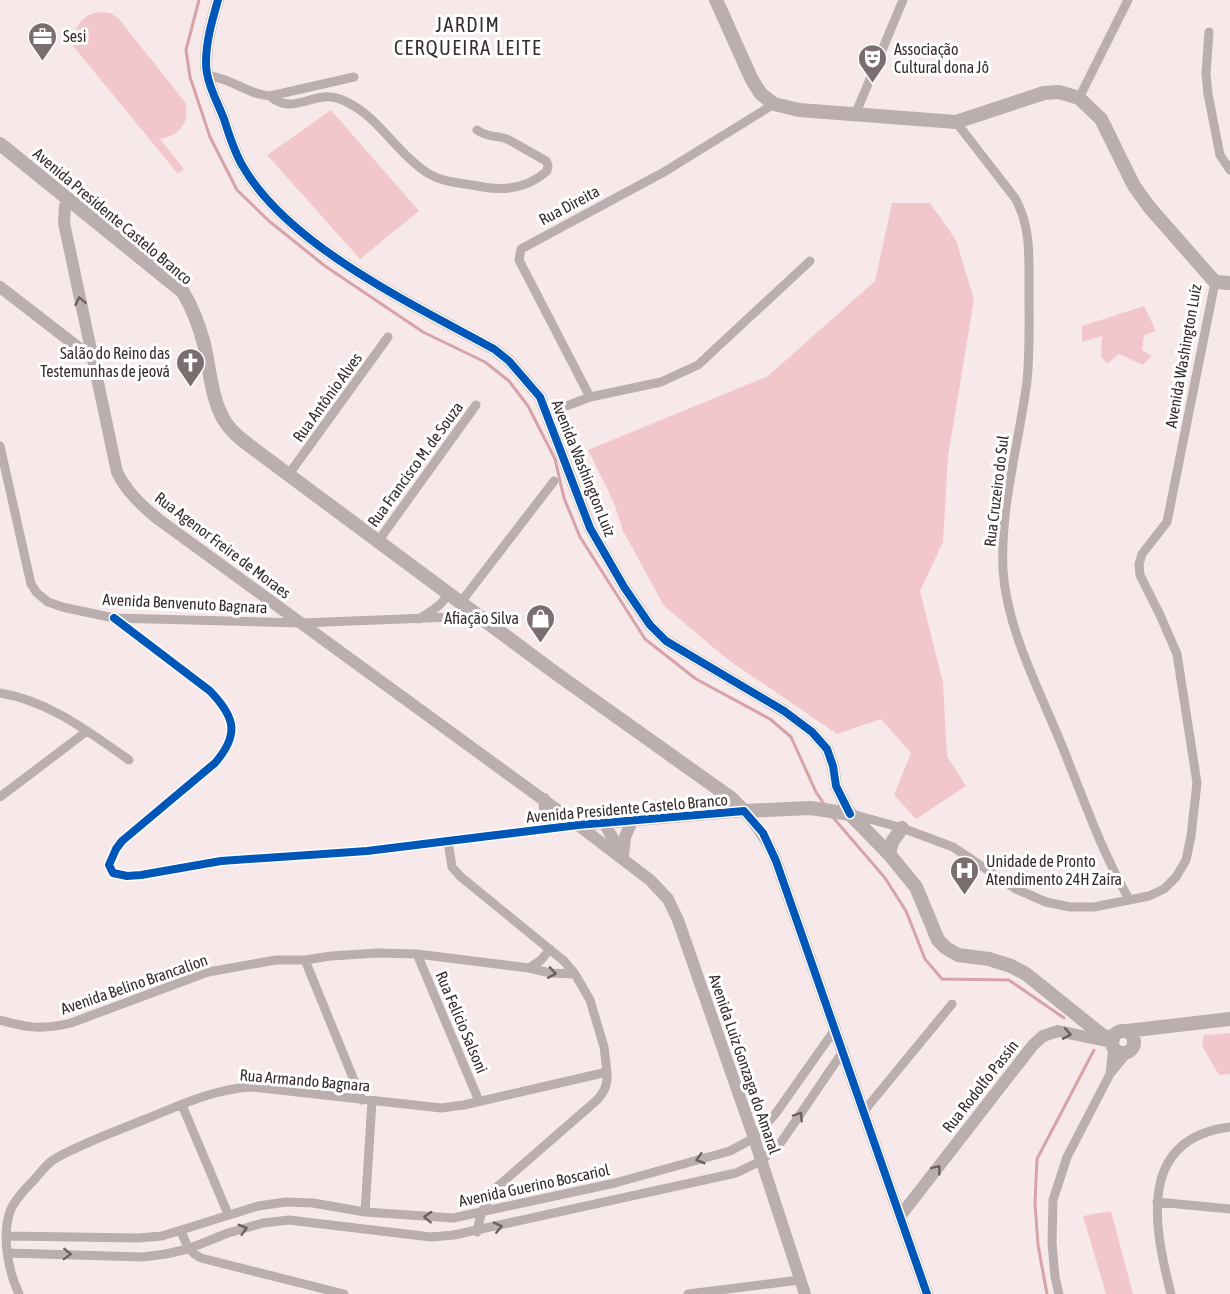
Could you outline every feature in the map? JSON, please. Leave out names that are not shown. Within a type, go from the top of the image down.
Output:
[{"type":"main road","points":[[716,0],[752,80],[761,94],[774,104],[799,110],[956,122],[1044,93],[1059,92],[1079,98]]},
{"type":"main road","name":"Avenida Washington Luíz","points":[[1079,98],[1101,119],[1134,186],[1150,208],[1215,282]]},
{"type":"main road","name":"Avenida Presidente Castelo Branco","points":[[0,144],[183,292],[194,311],[204,343],[213,391],[224,419],[239,437],[478,616],[731,798],[744,811]]},
{"type":"main road","points":[[1215,282],[1230,283]]},
{"type":"main road","points":[[744,811],[811,808],[850,814],[889,854],[916,887],[938,940],[946,948],[958,955],[989,959],[1011,966],[1026,974],[1096,1028],[1116,1038],[1133,1037],[1132,1048]]},
{"type":"main road","points":[[889,854],[892,842],[902,828]]},
{"type":"main road","points":[[1116,1038],[1173,1025],[1230,1019]]},
{"type":"main road","points":[[1116,1038],[1119,1052],[1132,1048],[1173,1025]]},
{"type":"street","name":"Avenida Washington Luiz","points":[[218,0],[207,43],[207,76],[232,145],[243,166],[275,208],[316,243],[389,292],[494,349],[509,361],[540,397],[590,528],[624,587],[650,625],[666,641],[784,711],[812,732],[827,749],[833,766],[836,786],[850,814]]},
{"type":"street","points":[[855,115],[903,0]]},
{"type":"street","points":[[1079,98],[1128,0]]},
{"type":"street","points":[[1209,32],[1206,75],[1208,94],[1220,155],[1230,170]]},
{"type":"street","points":[[207,76],[219,76],[262,96],[354,77]]},
{"type":"street","points":[[270,96],[285,105],[325,97],[333,97],[348,103],[374,120],[411,160],[428,173],[443,179],[500,190],[509,189],[547,171],[546,162],[504,137],[489,137],[477,130]]},
{"type":"street","name":"Rua Direita","points":[[590,397],[519,260],[521,249],[664,172],[774,104]]},
{"type":"street","name":"Rua Cruzeiro do Sul","points":[[956,122],[1015,198],[1027,227],[1029,271],[1027,380],[1007,496],[1003,569],[1006,599],[1021,644],[1089,813],[1112,867],[1129,899]]},
{"type":"street","name":"Rua Agenor Freire de Moraes","points":[[69,200],[65,206],[63,224],[117,472],[123,484],[149,512],[578,825]]},
{"type":"street","points":[[548,413],[590,397],[661,382],[698,365],[810,261]]},
{"type":"street","name":"Avenida Washington Luíz","points":[[1129,899],[1149,896],[1164,889],[1176,878],[1186,860],[1195,813],[1197,783],[1177,654],[1140,576],[1139,564],[1142,554],[1167,522],[1215,282]]},
{"type":"street","points":[[0,287],[92,358]]},
{"type":"street","name":"Rua Antônio Alves","points":[[289,474],[388,337]]},
{"type":"street","name":"Rua Francisco M. de Souza","points":[[379,540],[476,405]]},
{"type":"street","name":"Avenida Benvenuto Bagnara","points":[[0,446],[29,576],[37,593],[48,602],[62,607],[114,618],[301,623],[478,616]]},
{"type":"street","points":[[460,602],[554,481]]},
{"type":"street","points":[[417,620],[446,599],[448,592]]},
{"type":"street","name":"Avenida Presidente Castelo Branco","points":[[114,618],[210,691],[224,705],[231,719],[232,730],[227,749],[215,763],[122,841],[109,865],[113,873],[127,876],[141,875],[221,861],[367,851],[547,828],[744,811],[755,822],[771,847],[844,1050],[927,1294]]},
{"type":"street","points":[[0,693],[28,700],[52,710],[129,760]]},
{"type":"street","points":[[0,797],[87,731]]},
{"type":"street","points":[[544,800],[547,828]]},
{"type":"street","points":[[850,814],[902,828],[953,847],[1016,889],[1046,902],[1070,907],[1094,907],[1129,899]]},
{"type":"street","points":[[625,860],[623,845],[632,821]]},
{"type":"street","name":"Avenida Luiz Gonzaga do Amaral","points":[[604,823],[625,860]]},
{"type":"street","name":"Avenida Luiz Gonzaga do Amaral","points":[[578,825],[650,880],[668,899],[678,921],[754,1138],[805,1294]]},
{"type":"street","points":[[448,841],[452,867],[461,877],[550,949],[575,974],[590,999],[603,1047],[608,1081],[597,1100],[496,1188],[480,1213],[477,1232]]},
{"type":"street","points":[[529,968],[541,960],[550,949]]},
{"type":"street","name":"Avenida Belino Brancalion","points":[[0,1020],[31,1028],[51,1028],[71,1023],[208,972],[276,960],[417,954],[529,968],[550,973],[575,974]]},
{"type":"street","name":"Rua Felício Salsoni","points":[[417,954],[479,1101]]},
{"type":"street","points":[[305,960],[367,1100],[365,1212]]},
{"type":"street","points":[[864,1111],[952,1004]]},
{"type":"street","name":"Avenida Guerino Boscariol","points":[[7,1236],[138,1238],[162,1236],[228,1214],[286,1202],[313,1203],[365,1212],[453,1218],[615,1183],[730,1151],[754,1138],[776,1113],[836,1028]]},
{"type":"street","name":"Rua Rodolfo Passin","points":[[901,1215],[1033,1045],[1043,1036],[1058,1031],[1116,1038]]},
{"type":"street","points":[[1110,1074],[1116,1038]]},
{"type":"street","points":[[1059,1294],[1054,1277],[1053,1200],[1066,1157],[1110,1074],[1132,1048]]},
{"type":"street","name":"Avenida Guerino Boscariol","points":[[8,1253],[142,1257],[188,1249],[228,1233],[263,1223],[290,1220],[431,1237],[477,1232],[736,1173],[761,1161],[782,1141],[844,1050]]},
{"type":"street","name":"Rua Armando Bagnara","points":[[19,1294],[14,1284],[7,1236],[12,1207],[25,1190],[52,1161],[182,1104],[212,1093],[251,1087],[441,1108],[607,1072]]},
{"type":"street","points":[[182,1104],[228,1214]]},
{"type":"street","points":[[1171,1294],[1158,1236],[1157,1202],[1160,1186],[1174,1152],[1184,1142],[1212,1129],[1230,1126]]},
{"type":"street","points":[[1157,1202],[1230,1209]]},
{"type":"street","points":[[181,1230],[188,1249],[194,1255],[344,1294]]},
{"type":"street","points":[[688,1294],[800,1280]]},
{"type":"shaded area","points":[[101,12],[110,13],[118,18],[185,102],[186,115],[182,126],[173,135],[160,139],[184,169],[178,174],[64,35],[71,29],[75,33],[84,18]]},
{"type":"shaded area","points":[[331,110],[419,211],[360,259],[267,155]]},
{"type":"shaded area","points":[[892,203],[930,203],[956,240],[974,299],[948,457],[943,542],[920,591],[943,683],[947,756],[966,786],[916,819],[894,795],[911,753],[881,719],[837,734],[727,659],[664,606],[623,531],[614,503],[588,450],[768,376],[875,281]]},
{"type":"shaded area","points":[[1144,306],[1156,331],[1144,335],[1142,350],[1152,356],[1143,365],[1119,354],[1107,364],[1101,356],[1102,336],[1082,342],[1082,326]]},
{"type":"shaded area","points":[[1230,1033],[1230,1074],[1219,1075],[1202,1046],[1204,1035]]},
{"type":"shaded area","points":[[1111,1211],[1133,1294],[1106,1294],[1083,1216]]},
{"type":"waterway","points":[[199,0],[186,50],[190,77],[210,137],[237,190],[269,221],[325,266],[423,332],[485,362],[509,381],[528,406],[555,459],[564,498],[580,537],[645,639],[696,679],[770,719],[791,737],[816,792],[824,804]]},
{"type":"waterway","points":[[831,815],[885,878],[906,911],[925,959],[942,979],[1009,980],[1064,1018]]},
{"type":"waterway","points":[[1047,1294],[1038,1245],[1035,1203],[1037,1159],[1094,1050]]},
{"type":"cycle path","points":[[218,0],[207,47],[208,77],[242,165],[263,194],[290,222],[355,271],[494,349],[509,361],[540,397],[590,528],[624,587],[650,625],[666,641],[784,711],[812,732],[827,749],[833,766],[836,786],[850,814]]},
{"type":"cycle path","points":[[114,618],[210,691],[225,709],[231,726],[231,734],[223,753],[215,763],[122,841],[109,865],[113,873],[127,876],[141,875],[221,861],[367,851],[578,825],[744,811],[763,833],[776,861],[927,1294]]},
{"type":"place","name":"Sesi","points":[[42,62]]},
{"type":"place","name":"Associação Cultural dona Jô","points":[[873,84]]},
{"type":"place","name":"Salão do Reino das Testemunhas de jeová","points":[[191,388]]},
{"type":"place","name":"Afiação Silva","points":[[540,644]]},
{"type":"place","name":"Unidade de Pronto Atendimento 24H Zaíra","points":[[965,896]]},
{"type":"district","name":"JARDIM CERQUEIRA LEITE","points":[[468,36]]}]
